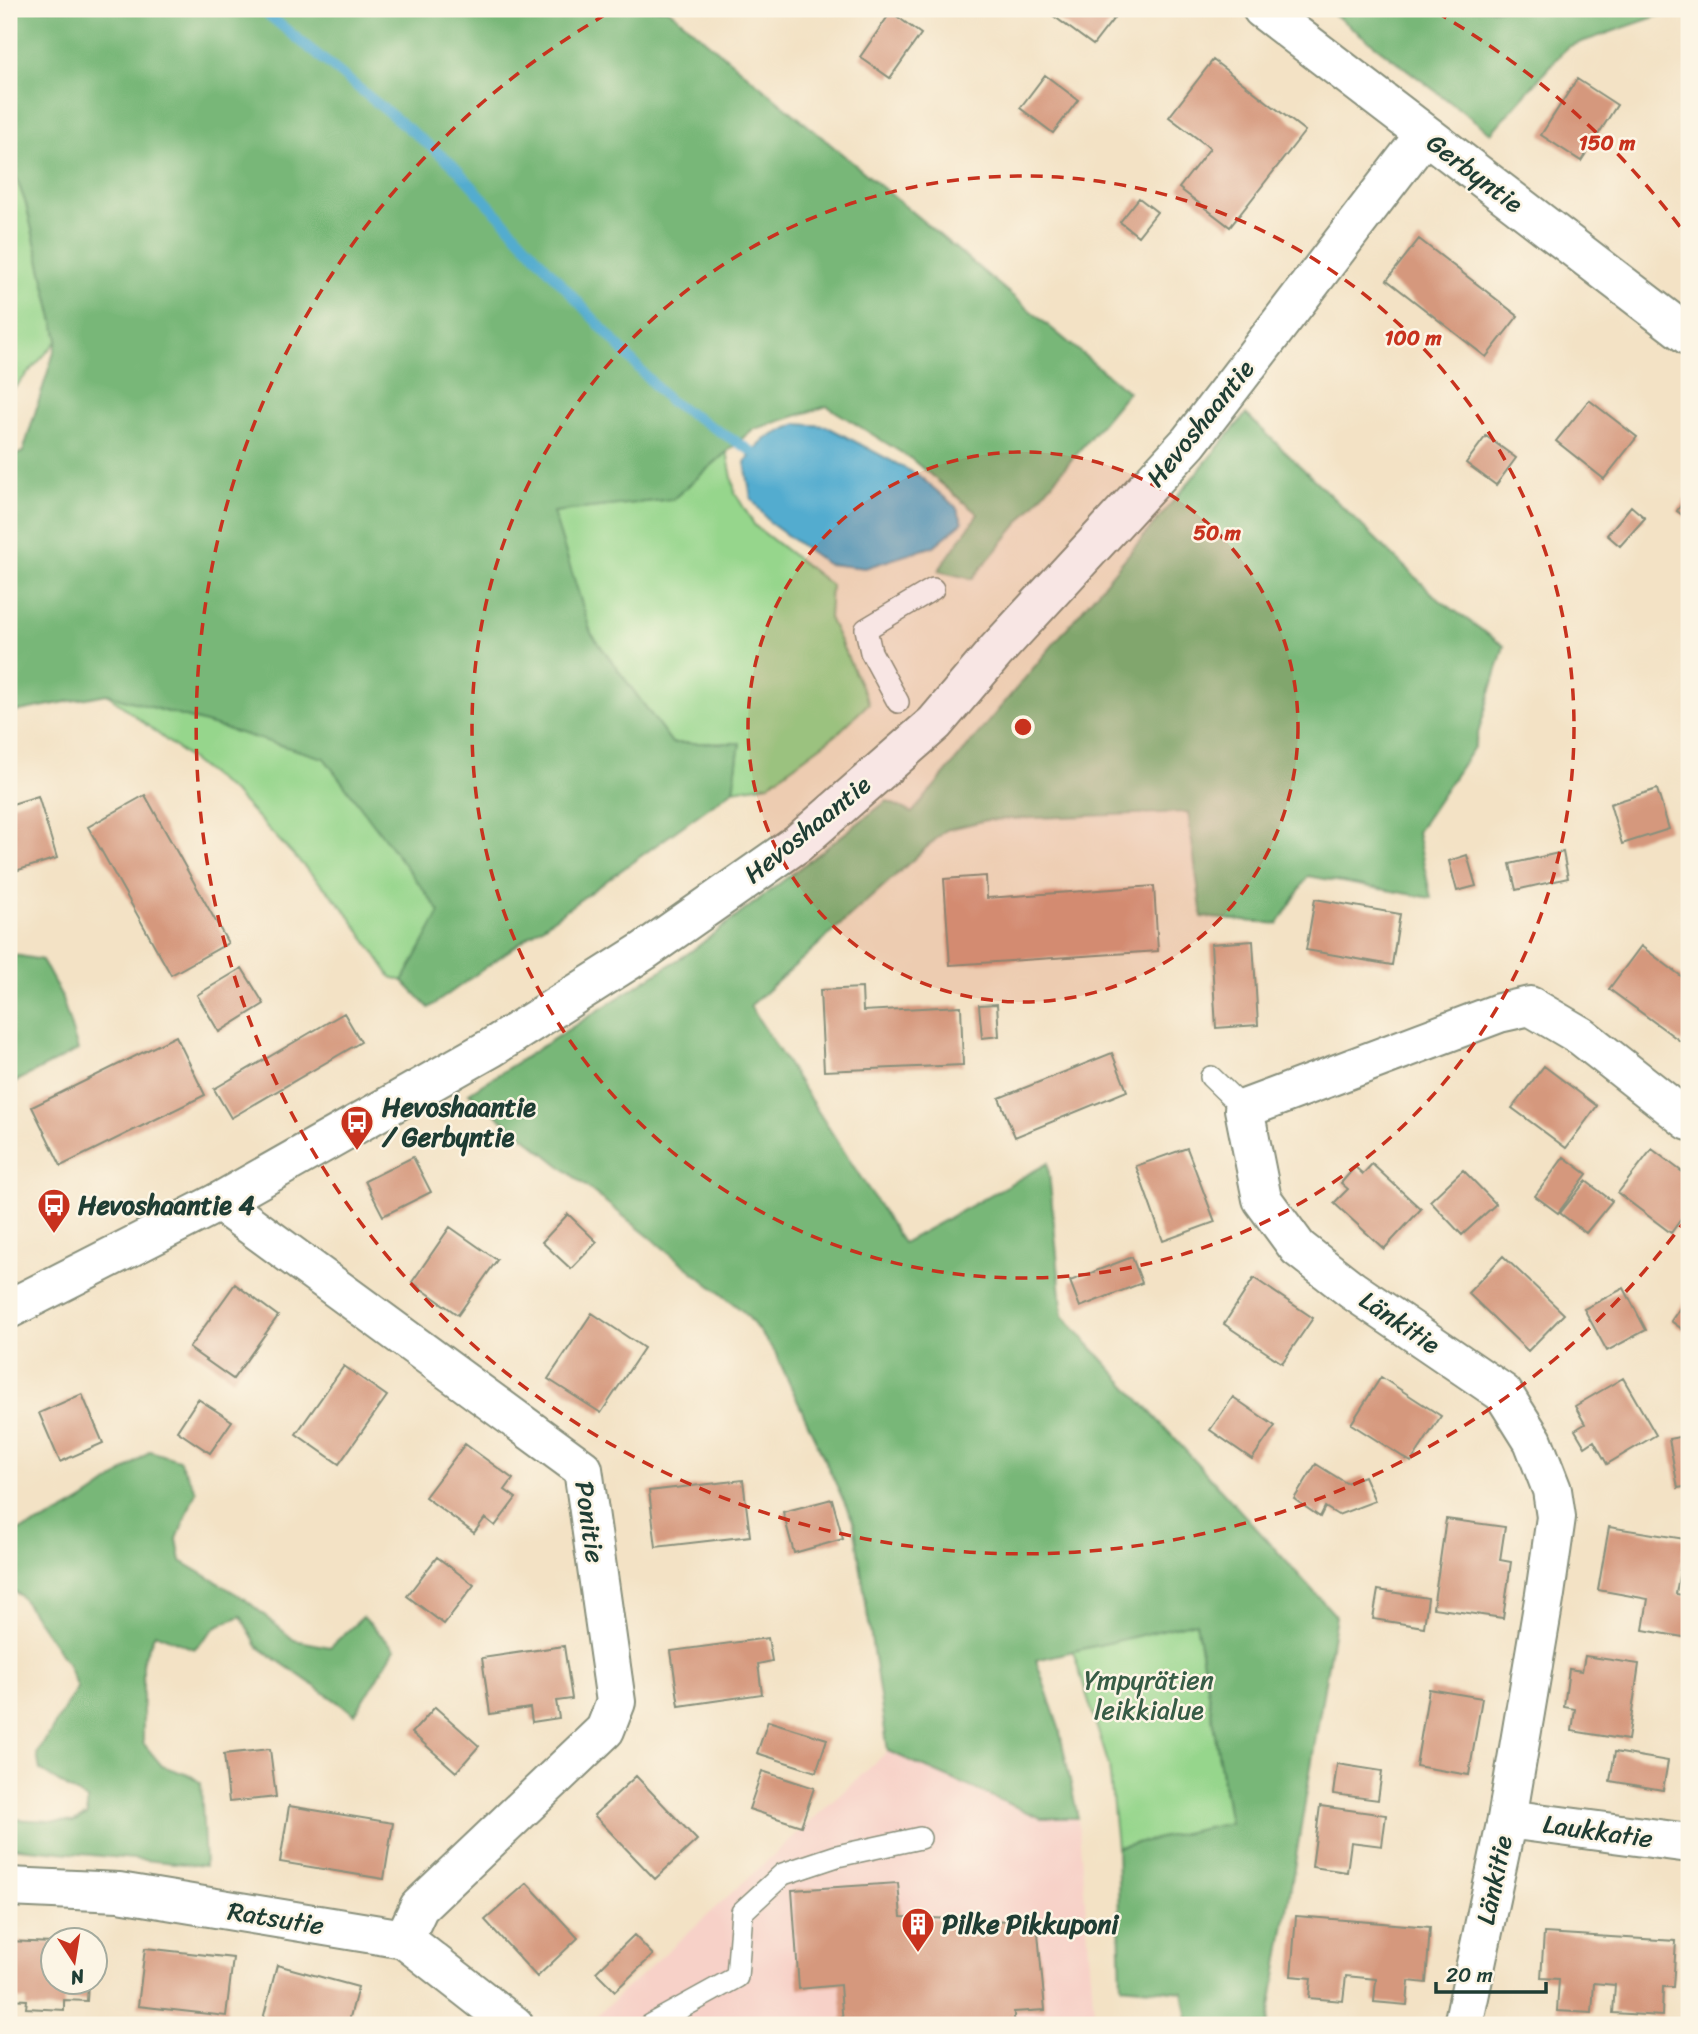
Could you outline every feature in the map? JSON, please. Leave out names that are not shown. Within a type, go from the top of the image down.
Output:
[{"type":"street","name":"Gerbyntie","points":[[1262,9],[1689,336]]},
{"type":"street","name":"Hevoshaantie","points":[[9,1309],[219,1202],[491,1048],[644,951],[798,843],[935,723],[996,651],[1189,442],[1425,134]]},
{"type":"street","points":[[1244,1109],[1499,1013],[1530,1006],[1581,1036],[1689,1121]]},
{"type":"street","name":"Länkitie","points":[[1244,1109],[1262,1199],[1298,1248],[1352,1290],[1503,1393],[1533,1441],[1552,1490],[1556,1517],[1507,1819],[1464,2025]]},
{"type":"street","name":"Ponitie","points":[[219,1202],[583,1469],[615,1702],[605,1730],[419,1908],[404,1939]]},
{"type":"street","name":"Laukkatie","points":[[1507,1819],[1689,1843]]},
{"type":"street","name":"Ratsutie","points":[[9,1887],[119,1892],[404,1939],[514,2025]]},
{"type":"lane","points":[[898,702],[871,652],[866,629],[933,589]]},
{"type":"lane","points":[[1211,1077],[1244,1109]]},
{"type":"lane","points":[[650,2025],[737,1977],[742,1912],[783,1874],[837,1856],[920,1838]]},
{"type":"shaded area","points":[[888,1751],[1041,1818],[1078,1818],[1095,2025],[586,2025]]},
{"type":"green space","points":[[9,9],[668,9],[1128,392],[972,579],[938,571],[978,514],[910,458],[827,406],[752,430],[673,499],[553,512],[591,633],[672,743],[740,743],[733,790],[429,1008],[403,981],[440,912],[324,758],[107,694],[9,713],[9,458],[23,452],[58,339],[26,204],[9,158]]},
{"type":"green space","points":[[1327,9],[1678,9],[1567,47],[1491,133]]},
{"type":"green space","points":[[9,158],[26,204],[58,340],[9,394]]},
{"type":"green space","points":[[1246,414],[1437,598],[1504,646],[1474,747],[1417,832],[1431,898],[1308,876],[1278,924],[1202,917],[1188,812],[987,820],[946,830],[750,1006],[903,1243],[1048,1163],[1063,1316],[1336,1616],[1268,2025],[1189,2025],[1183,1992],[1121,1986],[1117,1847],[1230,1823],[1196,1622],[1036,1660],[1059,1728],[1078,1818],[1041,1818],[888,1751],[854,1523],[775,1352],[745,1313],[469,1093],[693,950],[887,801],[912,813]]},
{"type":"green space","points":[[727,452],[735,493],[755,526],[831,585],[829,618],[869,703],[838,733],[769,784],[733,790],[740,743],[672,743],[591,633],[552,512],[673,499]]},
{"type":"green space","points":[[107,694],[324,758],[441,912],[403,981],[391,977],[343,907],[235,794]]},
{"type":"green space","points":[[9,954],[42,960],[61,995],[78,1050],[9,1085]]},
{"type":"green space","points":[[150,1451],[179,1460],[196,1491],[177,1539],[181,1561],[245,1599],[294,1640],[330,1647],[363,1617],[395,1649],[355,1714],[257,1646],[241,1616],[217,1626],[194,1649],[155,1633],[143,1660],[143,1743],[162,1766],[191,1776],[201,1783],[205,1866],[9,1847],[9,1819],[74,1822],[87,1815],[87,1800],[40,1770],[37,1754],[77,1688],[67,1663],[20,1595],[9,1589],[9,1533],[47,1520],[84,1500]]},
{"type":"green space","name":"Ympyrätien leikkialue","points":[[1196,1621],[1230,1824],[1117,1847],[1109,1766],[1073,1651]]},
{"type":"water","points":[[797,424],[826,426],[918,475],[956,507],[963,522],[934,546],[865,568],[827,564],[770,523],[751,498],[745,462],[765,439]]},
{"type":"building","points":[[1044,9],[1121,9],[1093,45]]},
{"type":"building","points":[[891,12],[921,34],[890,78],[860,57]]},
{"type":"building","points":[[1213,60],[1305,131],[1230,227],[1179,188],[1210,148],[1169,117]]},
{"type":"building","points":[[1045,75],[1078,100],[1053,133],[1020,108]]},
{"type":"building","points":[[1577,79],[1617,105],[1581,161],[1541,135]]},
{"type":"building","points":[[1139,198],[1157,212],[1138,236],[1120,222]]},
{"type":"building","points":[[1419,239],[1518,316],[1486,357],[1387,280]]},
{"type":"building","points":[[1589,400],[1637,437],[1604,479],[1556,441]]},
{"type":"building","points":[[1486,436],[1516,458],[1496,485],[1466,463]]},
{"type":"building","points":[[1689,494],[1689,520],[1677,511]]},
{"type":"building","points":[[1631,506],[1645,518],[1620,546],[1607,535]]},
{"type":"building","points":[[1657,789],[1669,829],[1622,844],[1610,804]]},
{"type":"building","points":[[145,795],[228,943],[171,975],[88,827]]},
{"type":"building","points":[[38,796],[57,858],[9,873],[9,805]]},
{"type":"building","points":[[1563,852],[1568,878],[1516,890],[1510,864]]},
{"type":"building","points":[[1467,855],[1476,886],[1457,891],[1449,861]]},
{"type":"building","points":[[986,876],[987,898],[1154,886],[1158,951],[950,965],[944,879]]},
{"type":"building","points":[[1315,899],[1400,914],[1392,965],[1306,950]]},
{"type":"building","points":[[1253,941],[1258,1025],[1216,1028],[1211,944]]},
{"type":"building","points":[[1641,946],[1689,982],[1687,1046],[1609,989]]},
{"type":"building","points":[[242,968],[264,1004],[219,1032],[197,995]]},
{"type":"building","points":[[862,988],[863,1011],[961,1006],[963,1065],[824,1071],[820,990]]},
{"type":"building","points":[[997,1004],[999,1036],[982,1038],[979,1005]]},
{"type":"building","points":[[344,1013],[361,1042],[231,1118],[214,1089]]},
{"type":"building","points":[[176,1036],[205,1095],[61,1166],[32,1107]]},
{"type":"building","points":[[1112,1053],[1127,1091],[1015,1137],[999,1098]]},
{"type":"building","points":[[1544,1066],[1597,1106],[1566,1148],[1512,1108]]},
{"type":"building","points":[[1187,1148],[1215,1222],[1163,1241],[1136,1166]]},
{"type":"building","points":[[1652,1149],[1689,1177],[1689,1208],[1671,1233],[1618,1193]]},
{"type":"building","points":[[413,1157],[431,1192],[383,1216],[365,1181]]},
{"type":"building","points":[[1564,1157],[1587,1174],[1558,1213],[1535,1196]]},
{"type":"building","points":[[1372,1164],[1421,1209],[1384,1249],[1334,1203],[1348,1189],[1341,1183],[1355,1167],[1363,1174]]},
{"type":"building","points":[[1463,1170],[1496,1204],[1462,1235],[1430,1201]]},
{"type":"building","points":[[1586,1181],[1612,1201],[1586,1233],[1560,1213]]},
{"type":"building","points":[[568,1214],[597,1242],[571,1269],[542,1242]]},
{"type":"building","points":[[450,1227],[497,1260],[458,1315],[412,1282]]},
{"type":"building","points":[[1503,1256],[1564,1314],[1528,1351],[1468,1293]]},
{"type":"building","points":[[1132,1257],[1142,1283],[1080,1307],[1070,1281]]},
{"type":"building","points":[[1254,1278],[1313,1318],[1282,1363],[1224,1324]]},
{"type":"building","points":[[235,1284],[278,1316],[233,1379],[189,1348]]},
{"type":"building","points":[[1624,1288],[1646,1330],[1607,1351],[1584,1309]]},
{"type":"building","points":[[1689,1295],[1689,1334],[1671,1321]]},
{"type":"building","points":[[592,1313],[644,1348],[601,1413],[548,1379]]},
{"type":"building","points":[[344,1366],[387,1396],[339,1464],[296,1434]]},
{"type":"building","points":[[1381,1377],[1441,1416],[1411,1462],[1351,1424]]},
{"type":"building","points":[[1623,1378],[1656,1435],[1607,1464],[1594,1441],[1585,1447],[1575,1430],[1585,1424],[1575,1406]]},
{"type":"building","points":[[82,1394],[103,1443],[60,1462],[39,1413]]},
{"type":"building","points":[[1233,1397],[1275,1426],[1252,1459],[1210,1430]]},
{"type":"building","points":[[198,1399],[232,1421],[210,1453],[177,1431]]},
{"type":"building","points":[[1689,1435],[1689,1486],[1678,1488],[1669,1439]]},
{"type":"building","points":[[465,1444],[513,1479],[505,1490],[516,1498],[495,1526],[485,1518],[474,1533],[425,1497]]},
{"type":"building","points":[[1316,1464],[1346,1483],[1364,1476],[1375,1501],[1338,1515],[1325,1507],[1320,1517],[1294,1499]]},
{"type":"building","points":[[743,1480],[750,1536],[656,1547],[649,1491]]},
{"type":"building","points":[[832,1499],[843,1539],[794,1553],[783,1512]]},
{"type":"building","points":[[1446,1519],[1505,1527],[1500,1560],[1511,1562],[1503,1618],[1433,1608]]},
{"type":"building","points":[[1609,1527],[1685,1539],[1676,1594],[1689,1596],[1689,1638],[1643,1630],[1648,1599],[1598,1590]]},
{"type":"building","points":[[437,1557],[474,1585],[444,1624],[407,1596]]},
{"type":"building","points":[[1378,1590],[1428,1598],[1424,1627],[1373,1619]]},
{"type":"building","points":[[768,1638],[772,1661],[758,1664],[762,1694],[679,1706],[671,1651]]},
{"type":"building","points":[[564,1646],[572,1699],[556,1701],[559,1718],[532,1722],[530,1708],[490,1714],[482,1658]]},
{"type":"building","points":[[1585,1656],[1639,1664],[1628,1740],[1572,1731],[1575,1709],[1564,1707],[1569,1669],[1582,1671]]},
{"type":"building","points":[[1429,1689],[1482,1698],[1469,1775],[1416,1766]]},
{"type":"building","points":[[435,1707],[479,1746],[456,1772],[412,1733]]},
{"type":"building","points":[[768,1721],[827,1739],[816,1772],[757,1753]]},
{"type":"building","points":[[270,1749],[276,1797],[229,1802],[224,1754]]},
{"type":"building","points":[[1615,1752],[1668,1761],[1663,1790],[1610,1781]]},
{"type":"building","points":[[1337,1764],[1382,1771],[1378,1800],[1333,1794]]},
{"type":"building","points":[[762,1771],[814,1788],[801,1826],[749,1809]]},
{"type":"building","points":[[636,1776],[697,1840],[655,1879],[594,1815]]},
{"type":"building","points":[[289,1806],[393,1823],[384,1879],[280,1862]]},
{"type":"building","points":[[1320,1806],[1386,1815],[1382,1846],[1351,1842],[1347,1872],[1312,1867]]},
{"type":"building","points":[[527,1883],[578,1938],[537,1977],[485,1920]]},
{"type":"building","name":"Pilke Pikkuponi","points":[[898,1883],[901,1917],[1037,1922],[1045,2010],[1014,2012],[1014,2025],[843,2025],[840,1985],[799,1989],[792,1890]]},
{"type":"building","points":[[1296,1916],[1430,1927],[1426,1983],[1409,1981],[1407,2005],[1374,2002],[1376,1979],[1346,1976],[1343,2001],[1309,1998],[1311,1978],[1291,1976]]},
{"type":"building","points":[[1544,1933],[1676,1941],[1673,1987],[1663,1987],[1662,2016],[1613,2013],[1615,1985],[1594,1983],[1592,2013],[1557,2011],[1559,1979],[1541,1978]]},
{"type":"building","points":[[634,1935],[653,1955],[615,1991],[596,1972]]},
{"type":"building","points":[[9,1941],[38,1942],[38,1996],[87,1996],[87,2001],[64,2000],[64,2010],[26,2008],[27,2000],[9,1999]]},
{"type":"building","points":[[145,1948],[233,1958],[226,2016],[138,2006]]},
{"type":"building","points":[[277,1965],[358,1987],[348,2025],[262,2023]]},
{"type":"waterway","points":[[261,9],[452,164],[668,400],[753,452]]},
{"type":"place","name":"Hevoshaantie / Gerbyntie","points":[[357,1152]]},
{"type":"place","name":"Hevoshaantie 4","points":[[54,1235]]},
{"type":"place","name":"Pilke Pikkuponi","points":[[918,1954]]}]
